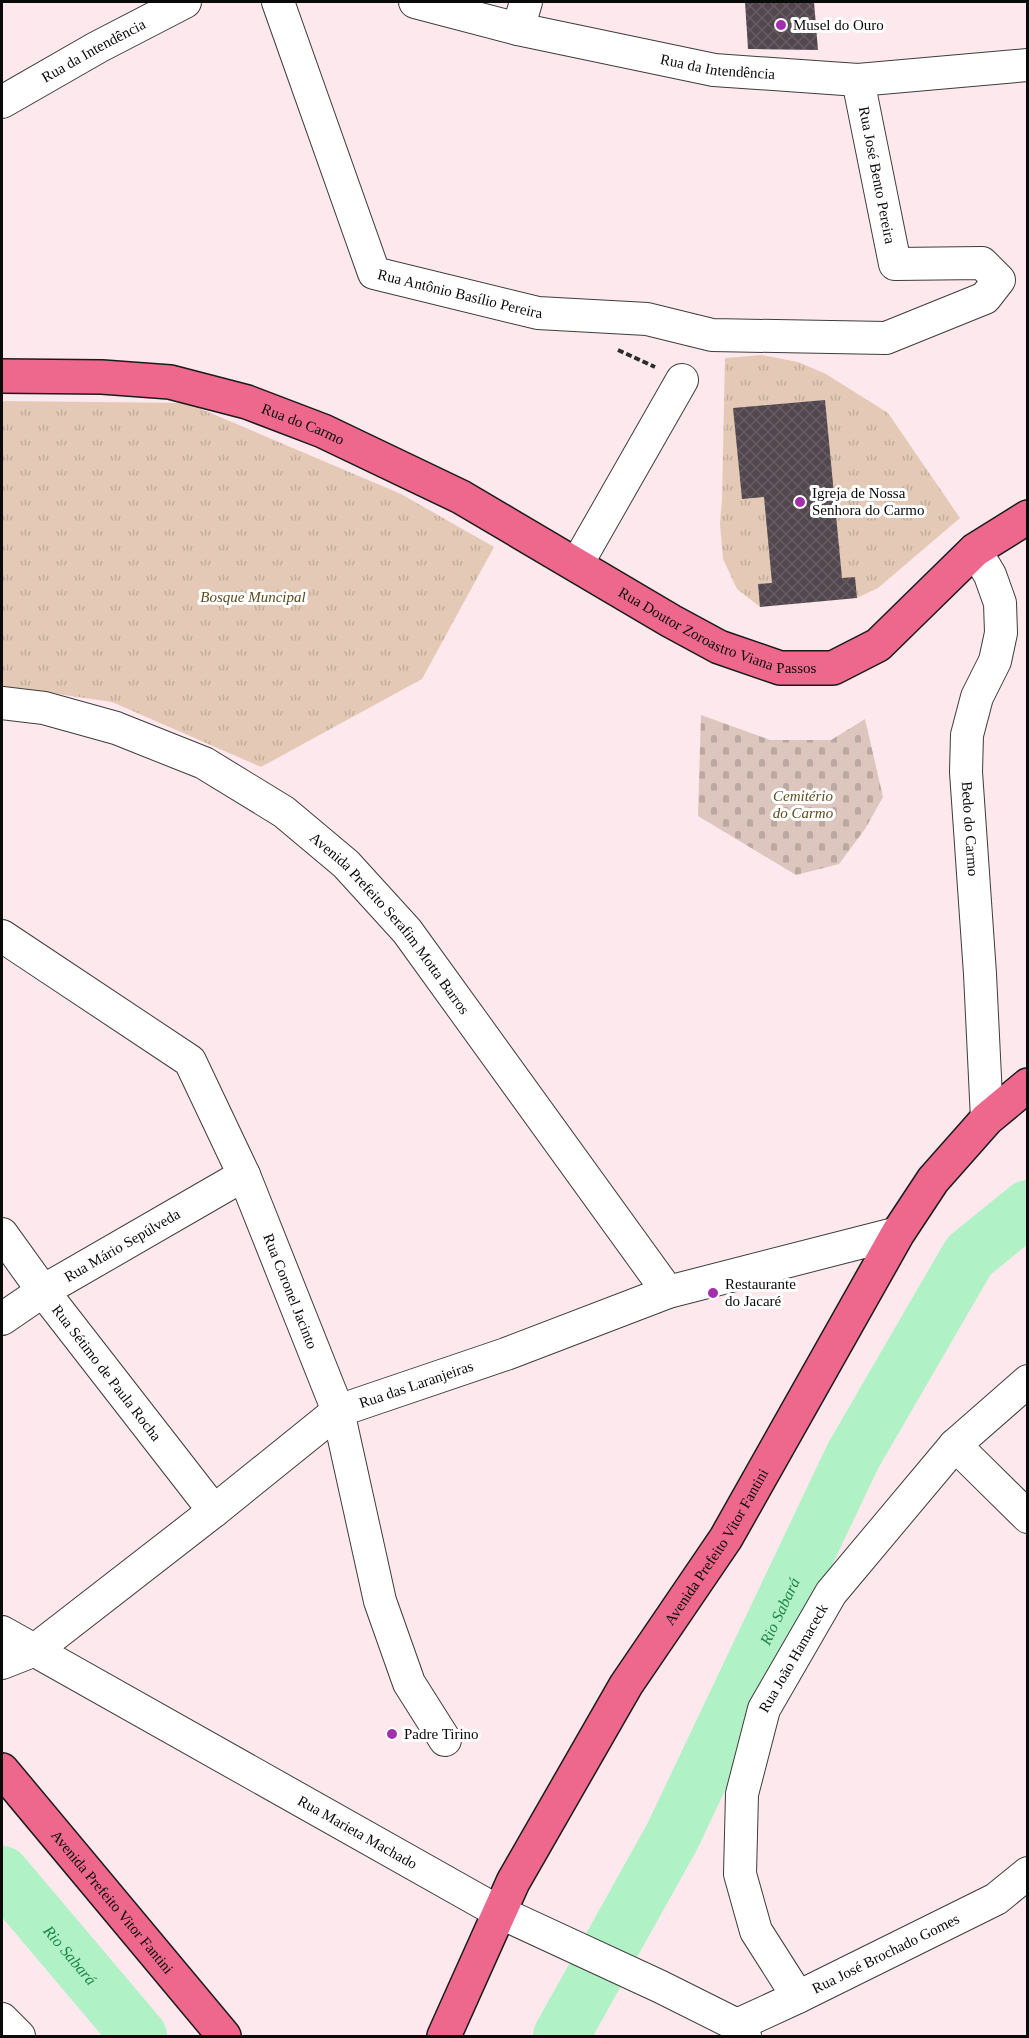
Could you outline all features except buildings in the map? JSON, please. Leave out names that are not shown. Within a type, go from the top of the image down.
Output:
[{"type":"main road","name":"Rua do Carmo","points":[[2,376],[102,377],[170,382],[247,402],[323,431],[461,497],[577,564]]},
{"type":"main road","name":"Rua Doutor Zoroastro Viana Passos","points":[[577,564],[671,621],[719,646],[780,669],[833,668],[878,645],[975,550],[1028,517]]},
{"type":"main road","name":"Avenida Prefeito Vitor Fantini","points":[[444,2037],[513,1882],[626,1685],[726,1538],[898,1233],[933,1180],[987,1119],[1028,1085]]},
{"type":"main road","name":"Avenida Prefeito Vitor Fantini","points":[[2,1770],[224,2037]]},
{"type":"street","name":"Rua da Intendência","points":[[2,102],[185,2]]},
{"type":"street","name":"Rua Antônio Basílio Pereira","points":[[278,2],[374,273],[538,313],[647,319],[712,335],[797,336]]},
{"type":"street","name":"Rua da Intendência","points":[[415,2],[522,15],[714,70],[858,80],[1028,65]]},
{"type":"street","name":"Rua José Bento Pereira","points":[[797,336],[886,338],[985,298],[999,280],[982,263],[895,264],[858,80]]},
{"type":"street","points":[[577,564],[682,380]]},
{"type":"street","name":"Bedo do Carmo","points":[[975,550],[990,575],[1000,603],[1001,633],[995,661],[977,697],[966,744],[987,1119]]},
{"type":"street","name":"Avenida Prefeito Serafim Motta Barros","points":[[2,703],[44,708],[116,728],[204,763],[284,812],[346,864],[406,931],[668,1292]]},
{"type":"street","name":"Rua Coronel Jacinto","points":[[2,936],[190,1061],[244,1175],[338,1411],[380,1601],[409,1683],[446,1740]]},
{"type":"street","name":"Rua Mário Sepúlveda","points":[[2,1319],[43,1291],[244,1175]]},
{"type":"street","name":"Rua das Laranjeiras","points":[[2,1662],[35,1650],[338,1411],[506,1354],[668,1292],[898,1233]]},
{"type":"street","name":"Rua Sétimo de Paula Rocha","points":[[2,1234],[43,1291],[214,1511]]},
{"type":"street","name":"Rua João Hamaceck","points":[[798,1997],[756,1931],[740,1874],[742,1794],[764,1709],[831,1593],[956,1445],[1028,1381]]},
{"type":"street","points":[[956,1445],[1028,1517]]},
{"type":"street","name":"Rua Marieta Machado","points":[[2,1607],[35,1650],[499,1912],[661,1987],[741,2031]]},
{"type":"street","points":[[2,1632],[35,1650]]},
{"type":"street","name":"Rua José Brochado Gomes","points":[[741,2031],[798,1997],[996,1899],[1028,1874]]},
{"type":"green space","points":[[762,355],[798,362],[826,374],[888,413],[960,518],[878,588],[857,598],[760,607],[737,589],[723,559],[720,524],[725,358]]},
{"type":"green space","name":"Bosque Muncipal","points":[[2,401],[187,403],[401,494],[494,547],[422,679],[261,767],[112,702],[2,686]]},
{"type":"green space","name":"Cemitério do Carmo","points":[[701,715],[770,740],[831,740],[865,719],[883,797],[865,829],[839,864],[796,875],[698,816]]},
{"type":"waterway","name":"Rio Sabará","points":[[561,2036],[672,1837],[853,1456],[969,1256],[1028,1208]]},
{"type":"waterway","name":"Rio Sabará","points":[[2,1874],[139,2036]]},
{"type":"place","name":"Musel do Ouro","points":[[781,25]]},
{"type":"place","name":"Igreja de Nossa Senhora do Carmo","points":[[800,502]]},
{"type":"place","name":"Restaurante do Jacaré","points":[[713,1293]]},
{"type":"place","name":"Padre Tirino","points":[[392,1734]]}]
